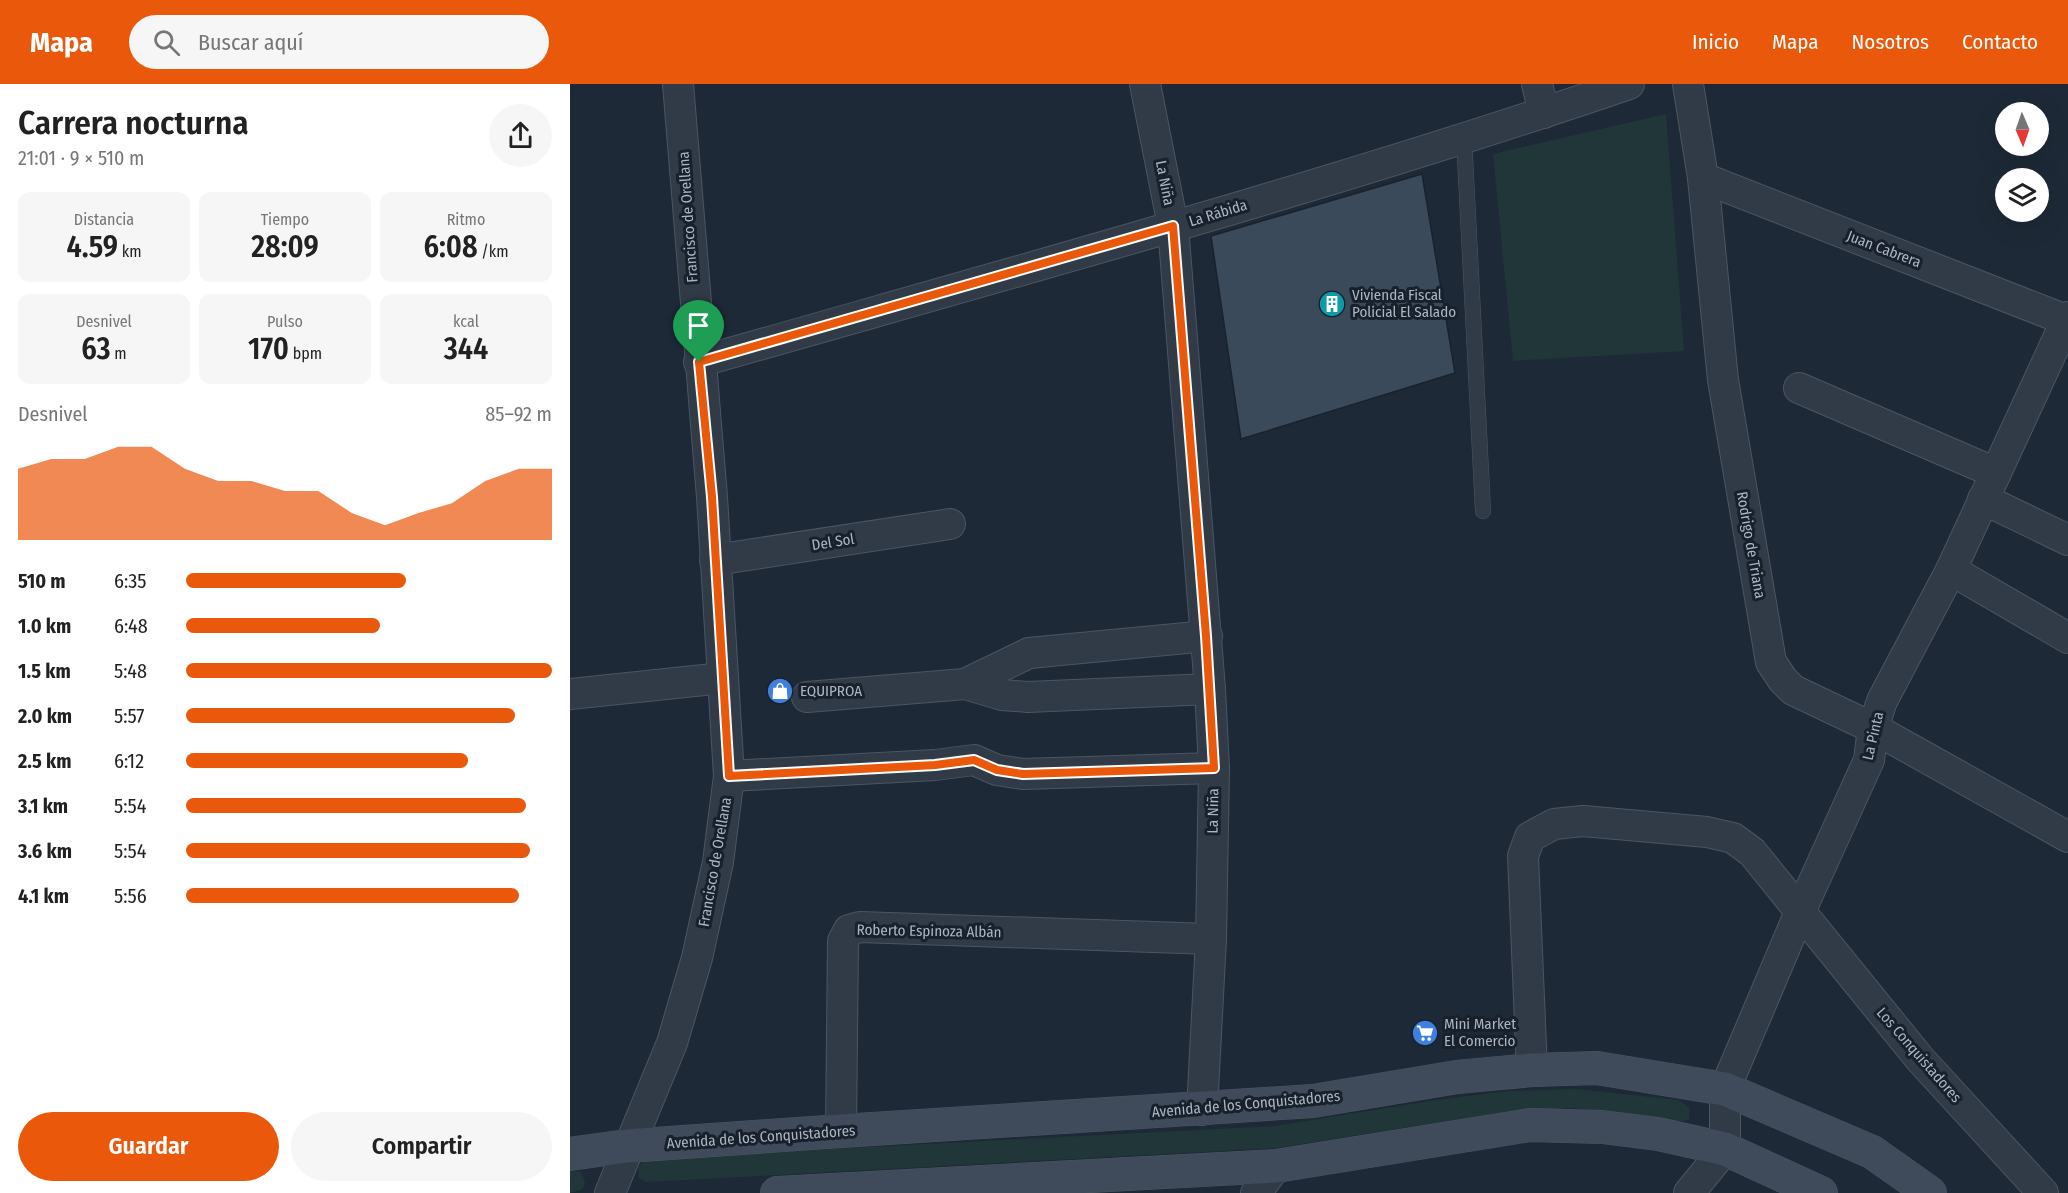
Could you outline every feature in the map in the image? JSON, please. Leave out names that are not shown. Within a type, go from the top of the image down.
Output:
[{"type":"main road","name":"Avenida de los Conquistadores","points":[[570,1154],[627,1146],[1313,1101],[1457,1077],[1532,1070],[1597,1068],[1725,1089],[1872,1152],[1930,1193]]},
{"type":"main road","points":[[777,1193],[1276,1166],[1530,1125],[1602,1127],[1658,1134],[1725,1149],[1821,1193]]},
{"type":"street","name":"Francisco de Orellana","points":[[610,1193],[627,1146],[672,1043],[697,958],[718,862],[729,776],[712,497],[699,362],[678,84]]},
{"type":"street","name":"La Niña","points":[[1145,84],[1173,226],[1210,689],[1214,768],[1211,939],[1202,1110]]},
{"type":"street","points":[[1537,84],[1544,113]]},
{"type":"street","name":"La Rábida","points":[[699,362],[1173,226],[1544,113],[1629,84]]},
{"type":"street","name":"Rodrigo de Triana","points":[[1688,84],[1702,178],[1723,380],[1772,662],[1783,680],[1793,690],[1873,728],[2068,837]]},
{"type":"street","name":"Juan Cabrera","points":[[1702,178],[2067,319]]},
{"type":"street","name":"La Pinta","points":[[1725,1149],[1725,1089],[1800,912],[1869,760],[1873,728],[1882,701],[1952,570],[1989,486],[2059,359],[2067,319]]},
{"type":"street","points":[[1799,388],[1989,486],[2068,540]]},
{"type":"street","name":"Del Sol","points":[[715,560],[950,524]]},
{"type":"street","points":[[1952,570],[2068,638]]},
{"type":"street","points":[[965,684],[999,665],[1029,654],[1206,636]]},
{"type":"street","points":[[570,694],[723,678]]},
{"type":"street","points":[[807,697],[965,684],[1002,695],[1028,697],[1210,689]]},
{"type":"street","points":[[729,776],[935,765],[974,760],[997,770],[1023,774],[1214,768]]},
{"type":"street","name":"Los Conquistadores","points":[[1532,1070],[1523,856],[1530,837],[1554,824],[1583,821],[1707,832],[1733,838],[1752,852],[1920,1059],[2043,1193]]},
{"type":"street","name":"Roberto Espinoza Albán","points":[[841,1131],[843,941],[845,935],[854,928],[1211,939]]},
{"type":"street","points":[[1689,1193],[1725,1149]]},
{"type":"street","points":[[1256,1193],[1276,1166]]},
{"type":"lane","points":[[1464,137],[1483,511]]},
{"type":"green space","points":[[1666,114],[1684,351],[1513,361],[1493,154]]},
{"type":"green space","points":[[1577,1089],[1678,1100],[1690,1108],[1689,1120],[1676,1122],[1575,1108],[1510,1111],[1276,1148],[646,1182],[639,1178],[638,1167],[644,1161],[655,1158],[1275,1126],[1508,1091]]},
{"type":"green space","points":[[570,1170],[581,1172],[585,1182],[583,1189],[570,1193]]},
{"type":"building","name":"Vivienda Fiscal Policial El Salado","points":[[1422,174],[1455,373],[1241,439],[1211,236]]},
{"type":"place","name":"Vivienda Fiscal Policial El Salado","points":[[1332,304]]},
{"type":"place","name":"EQUIPROA","points":[[780,691]]},
{"type":"place","name":"Mini Market El Comercio","points":[[1425,1033]]},
{"type":"route","points":[[1173,226],[1184,345],[1214,768],[1023,774],[997,770],[974,760],[935,765],[729,776],[712,497],[699,362],[1173,226]]}]
